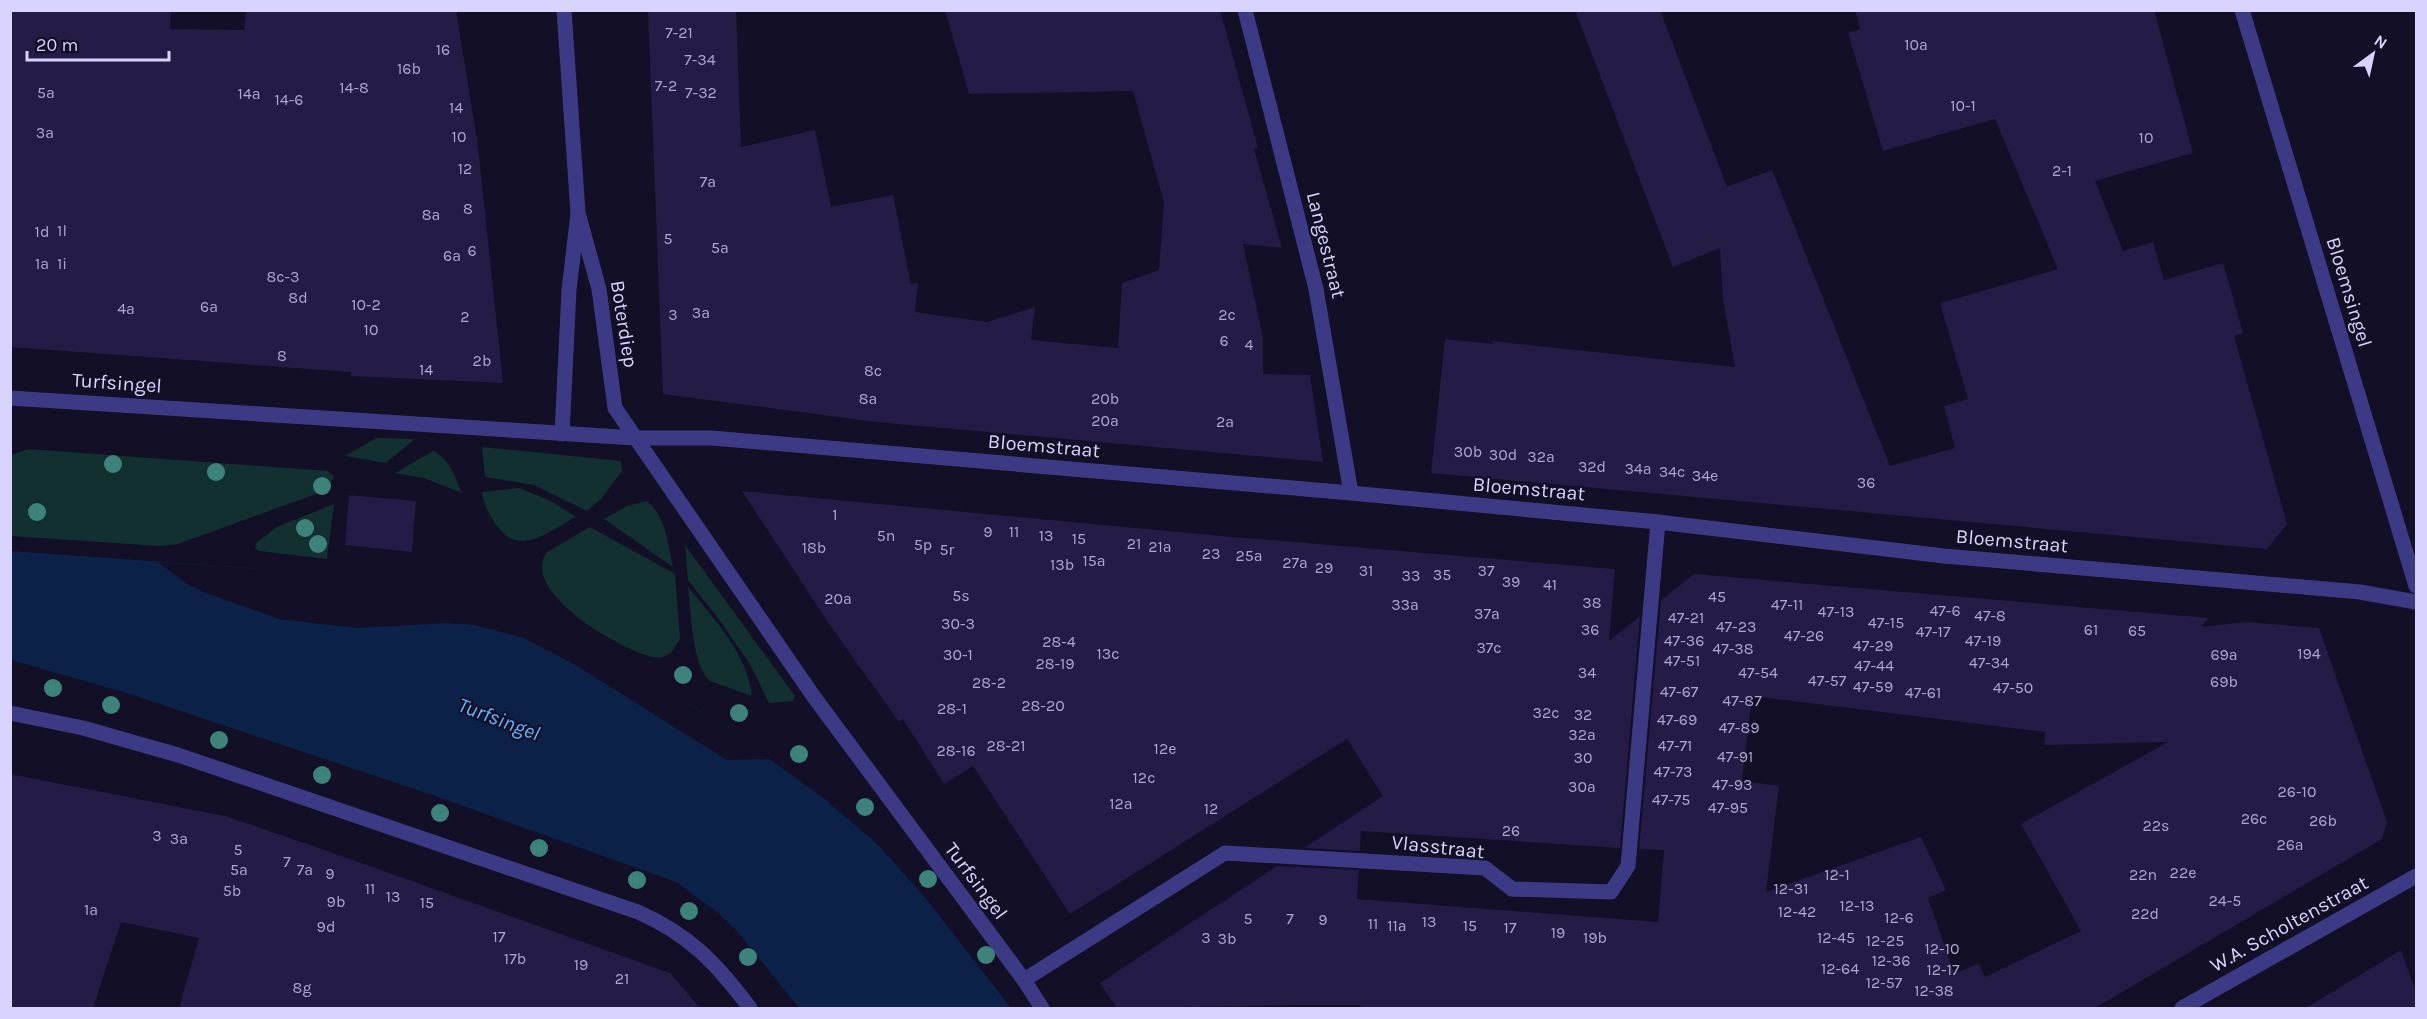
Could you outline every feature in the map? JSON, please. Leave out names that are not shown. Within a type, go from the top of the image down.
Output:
[{"type":"street","name":"Boterdiep","points":[[562,434],[569,290],[578,213],[564,10]]},
{"type":"street","name":"Langestraat","points":[[1245,10],[1316,289],[1351,493]]},
{"type":"street","name":"Bloemsingel","points":[[2242,10],[2416,586]]},
{"type":"street","name":"Boterdiep","points":[[578,213],[599,289],[615,408],[635,438]]},
{"type":"street","name":"Turfsingel","points":[[10,398],[635,438],[814,697],[1024,980],[1042,1008]]},
{"type":"street","name":"Bloemstraat","points":[[635,438],[712,438],[1351,493],[1658,522],[1944,556],[2360,592],[2416,602]]},
{"type":"street","name":"Vlasstraat","points":[[1024,980],[1224,853],[1485,868],[1512,889],[1611,892],[1628,866],[1658,522]]},
{"type":"street","points":[[10,713],[83,728],[178,756],[638,912],[684,936],[705,953],[750,1008]]},
{"type":"street","name":"W.A. Scholtenstraat","points":[[2182,1008],[2416,876]]},
{"type":"green space","points":[[376,438],[415,439],[386,463],[345,456]]},
{"type":"green space","points":[[482,447],[621,461],[622,471],[601,499],[587,511],[534,485],[485,477]]},
{"type":"green space","points":[[28,449],[328,471],[334,476],[327,490],[178,544],[160,546],[11,536],[11,455]]},
{"type":"green space","points":[[433,451],[448,464],[462,493],[424,478],[395,473]]},
{"type":"green space","points":[[519,488],[551,501],[576,517],[535,539],[516,540],[506,535],[489,514],[482,492]]},
{"type":"green space","points":[[647,501],[662,523],[673,567],[604,519],[627,506]]},
{"type":"green space","points":[[334,504],[327,559],[259,551],[255,548],[256,543],[277,527]]},
{"type":"green space","points":[[590,527],[675,574],[680,639],[671,653],[656,658],[619,644],[577,617],[560,601],[547,584],[542,567],[547,552]]},
{"type":"green space","points":[[685,545],[795,696],[793,701],[769,703],[751,666],[721,622],[688,580]]},
{"type":"green space","points":[[688,587],[728,637],[744,665],[752,696],[710,681],[704,674],[693,637]]},
{"type":"water","points":[[10,551],[347,575],[435,586],[503,608],[639,673],[709,716],[821,796],[876,843],[924,896],[1011,1008],[799,1008],[737,931],[717,912],[676,882],[429,794],[133,695],[11,660]]},
{"type":"pier","points":[[157,562],[347,575],[435,586],[503,608],[639,673],[771,759],[727,760],[574,664],[524,638],[475,625],[449,623],[357,628],[279,619],[206,593],[189,585]]},
{"type":"building","points":[[10,10],[171,10],[170,29],[244,30],[246,10],[456,10],[478,146],[503,383],[351,376],[351,372],[10,347]]},
{"type":"building","points":[[648,10],[736,10],[741,147],[815,130],[831,207],[893,195],[911,284],[918,283],[915,312],[987,322],[1035,307],[1031,340],[1118,348],[1122,283],[1159,270],[1164,202],[1133,91],[969,94],[945,10],[1220,10],[1258,148],[1254,149],[1282,248],[1243,244],[1263,338],[1263,374],[1310,375],[1323,462],[876,422],[663,394]]},
{"type":"building","points":[[1575,10],[1660,10],[1727,187],[1772,170],[1890,466],[1955,448],[1944,406],[1968,399],[1940,303],[2058,269],[1995,119],[1883,151],[1848,33],[1860,29],[1855,10],[2154,10],[2193,153],[2095,181],[2123,251],[2153,242],[2164,280],[2223,263],[2243,333],[2234,336],[2287,524],[2267,549],[1431,473],[1445,339],[1493,344],[1492,341],[1735,367],[1723,299],[1720,248],[1673,267]]},
{"type":"building","points":[[742,491],[1221,536],[1615,569],[1609,641],[1640,616],[1620,848],[1361,831],[1360,851],[1304,848],[1383,796],[1347,739],[1070,914],[973,766],[944,784],[903,719],[899,722],[829,624]]},
{"type":"building","points":[[349,495],[416,501],[412,552],[345,545]]},
{"type":"building","points":[[1694,574],[2209,618],[2201,627],[2245,622],[2319,628],[2387,822],[2382,839],[2095,1008],[1360,1008],[1361,1005],[1308,1005],[1117,1008],[1100,983],[1277,866],[1359,870],[1357,899],[1658,922],[1664,850],[1639,849],[1661,600]],"holes":[[[1752,696],[2045,732],[2044,745],[2168,742],[2021,824],[2081,931],[1985,977],[1979,964],[1954,973],[1928,898],[1946,890],[1921,837],[1766,892],[1779,786],[1742,781]]]},
{"type":"building","points":[[10,774],[225,816],[670,973],[700,1008],[179,1008],[199,938],[121,922],[93,1008],[10,1008]]},
{"type":"building","points":[[2401,950],[2416,993],[2416,1008],[2306,1008]]}]
